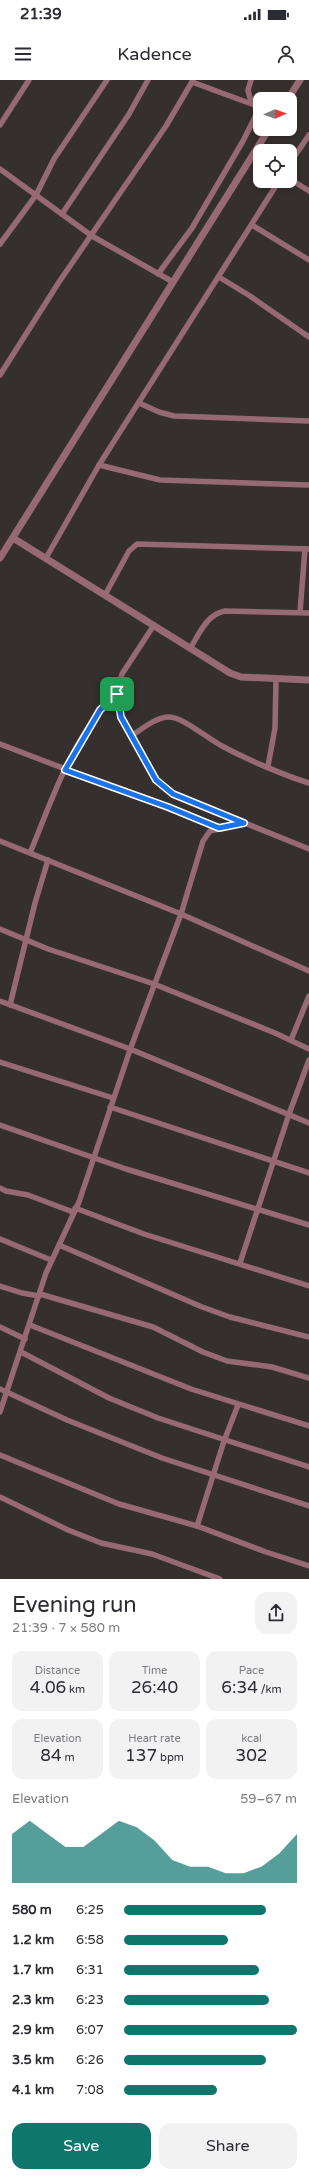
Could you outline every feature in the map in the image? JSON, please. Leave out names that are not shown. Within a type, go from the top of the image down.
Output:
[{"type":"street","points":[[0,125],[29,80]]},
{"type":"street","points":[[0,244],[36,195],[54,159],[106,80]]},
{"type":"street","points":[[62,214],[125,120],[148,80]]},
{"type":"street","points":[[251,80],[248,90],[250,98],[253,101]]},
{"type":"street","points":[[292,92],[300,80]]},
{"type":"street","points":[[0,375],[59,282],[166,126],[193,81],[253,104]]},
{"type":"street","points":[[158,274],[192,228],[214,193],[253,121]]},
{"type":"street","points":[[297,153],[309,135]]},
{"type":"street","points":[[0,558],[265,136]]},
{"type":"street","points":[[0,169],[92,236],[134,258],[173,282]]},
{"type":"street","points":[[297,183],[309,191]]},
{"type":"street","points":[[46,558],[100,465],[275,188]]},
{"type":"street","points":[[252,225],[309,260]]},
{"type":"street","points":[[219,277],[250,296],[309,337]]},
{"type":"street","points":[[139,403],[159,412],[174,416],[309,421]]},
{"type":"street","points":[[100,465],[160,480],[309,485]]},
{"type":"street","points":[[13,538],[237,677],[276,680],[309,680]]},
{"type":"street","points":[[104,595],[129,550],[136,544],[307,549],[300,612]]},
{"type":"street","points":[[190,647],[208,621],[216,613],[224,611],[309,613]]},
{"type":"street","points":[[154,625],[122,674],[117,694],[121,717],[156,780],[173,794],[309,850]]},
{"type":"street","points":[[268,766],[274,733],[276,680]]},
{"type":"street","points":[[30,853],[65,770],[100,710],[117,694]]},
{"type":"street","points":[[131,736],[158,719],[171,716],[190,725],[205,737],[224,747],[309,783]]},
{"type":"street","points":[[0,744],[65,770],[168,807],[219,828]]},
{"type":"street","points":[[0,1412],[51,1260],[74,1210],[130,1049],[181,914],[203,841],[210,831],[244,823]]},
{"type":"street","points":[[0,841],[181,914],[309,971]]},
{"type":"street","points":[[10,1005],[35,903],[48,860]]},
{"type":"street","points":[[0,929],[27,940],[154,984],[291,1040],[309,1049]]},
{"type":"street","points":[[291,1040],[309,996]]},
{"type":"street","points":[[0,1001],[130,1049],[309,1123]]},
{"type":"street","points":[[240,1263],[288,1114],[309,1060]]},
{"type":"street","points":[[0,1062],[113,1098]]},
{"type":"street","points":[[110,1107],[309,1173]]},
{"type":"street","points":[[0,1125],[93,1159],[309,1225]]},
{"type":"street","points":[[0,1188],[6,1191],[28,1195],[144,1234],[240,1263],[267,1274],[309,1286]]},
{"type":"street","points":[[0,1239],[51,1260]]},
{"type":"street","points":[[59,1245],[92,1261],[115,1268],[184,1301],[218,1314],[309,1337]]},
{"type":"street","points":[[0,1286],[22,1293],[39,1295],[152,1327],[203,1352],[227,1361],[272,1368],[309,1378]]},
{"type":"street","points":[[30,1325],[191,1389],[238,1405],[309,1426]]},
{"type":"street","points":[[0,1328],[25,1339]]},
{"type":"street","points":[[21,1352],[109,1398],[158,1418],[224,1441],[309,1467]]},
{"type":"street","points":[[0,1389],[74,1423],[213,1475],[309,1506]]},
{"type":"street","points":[[196,1526],[224,1441],[238,1405]]},
{"type":"street","points":[[0,1455],[119,1504],[196,1526],[309,1566]]},
{"type":"street","points":[[0,1497],[68,1530],[95,1540],[152,1554],[220,1579]]},
{"type":"route","points":[[117,694],[118,707],[123,722],[140,749],[156,780],[173,794],[244,823],[219,828],[168,807],[65,770],[84,735],[100,710],[117,694]]}]
